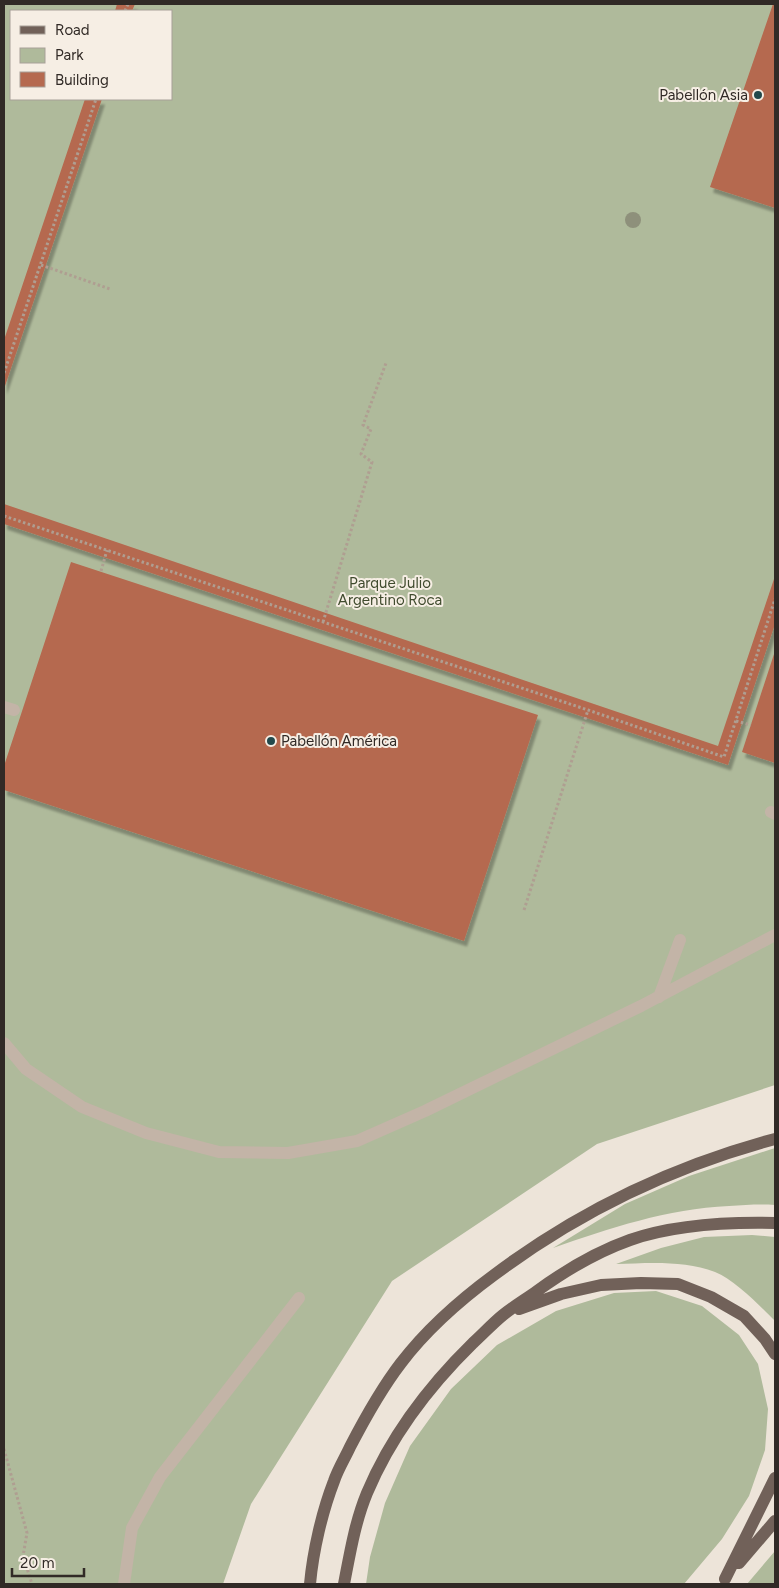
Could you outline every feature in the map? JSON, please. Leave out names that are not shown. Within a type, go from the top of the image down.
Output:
[{"type":"main road","points":[[310,1584],[321,1522],[334,1481],[375,1400],[401,1362],[434,1325],[468,1294],[515,1259],[548,1237],[626,1194],[674,1172],[775,1139]]},
{"type":"main road","points":[[344,1584],[352,1537],[364,1502],[386,1453],[408,1418],[430,1389],[454,1362],[503,1315],[561,1274],[594,1256],[630,1240],[711,1224],[775,1223]]},
{"type":"main road","points":[[503,1315],[561,1294],[602,1285],[678,1284],[711,1298],[744,1316],[765,1339],[775,1354]]},
{"type":"main road","points":[[723,1582],[775,1478]]},
{"type":"main road","points":[[723,1582],[775,1521]]},
{"type":"lane","points":[[4,1043],[26,1069],[82,1107],[146,1133],[219,1152],[288,1153],[357,1142],[659,997],[775,935]]},
{"type":"lane","points":[[659,997],[680,940]]},
{"type":"lane","points":[[124,1584],[123,1579],[132,1528],[160,1477],[299,1298]]},
{"type":"path","points":[[4,373],[96,100]]},
{"type":"path","points":[[41,265],[110,289]]},
{"type":"path","points":[[323,622],[372,462],[361,454],[371,429],[363,425],[386,363]]},
{"type":"path","points":[[4,516],[724,757],[775,599]]},
{"type":"path","points":[[101,571],[107,550]]},
{"type":"path","points":[[524,910],[588,710]]},
{"type":"path","points":[[736,721],[750,725]]},
{"type":"path","points":[[4,1449],[27,1533],[23,1556],[32,1584]]},
{"type":"green space","name":"Parque Julio Argentino Roca","points":[[4,4],[775,4],[775,1085],[597,1144],[392,1281],[251,1504],[223,1584],[4,1584]]},
{"type":"green space","points":[[775,1148],[775,1205],[706,1208],[661,1215],[596,1233],[553,1248],[625,1204],[689,1176]]},
{"type":"green space","points":[[752,1235],[775,1237],[775,1321],[739,1287],[715,1272],[678,1264],[616,1264],[661,1248],[704,1237]]},
{"type":"green space","points":[[656,1291],[702,1306],[739,1335],[758,1364],[768,1409],[765,1450],[749,1496],[722,1539],[684,1584],[366,1584],[370,1557],[385,1503],[410,1446],[451,1389],[497,1345],[556,1311],[614,1293]]},
{"type":"green space","points":[[775,1551],[775,1584],[747,1584]]},
{"type":"building","points":[[117,4],[135,4],[132,10],[115,10]]},
{"type":"building","name":"Pabellón Asia","points":[[773,4],[775,4],[775,208],[710,187]]},
{"type":"building","points":[[85,100],[102,100],[4,389],[4,340]]},
{"type":"building","points":[[4,504],[718,746],[775,576],[775,624],[728,765],[4,524]]},
{"type":"building","name":"Pabellón América","points":[[71,562],[538,715],[464,941],[4,790],[4,766]]},
{"type":"building","points":[[775,651],[775,763],[742,752]]},
{"type":"place","name":"Pabellón Asia","points":[[758,95]]},
{"type":"place","name":"Pabellón América","points":[[271,741]]}]
